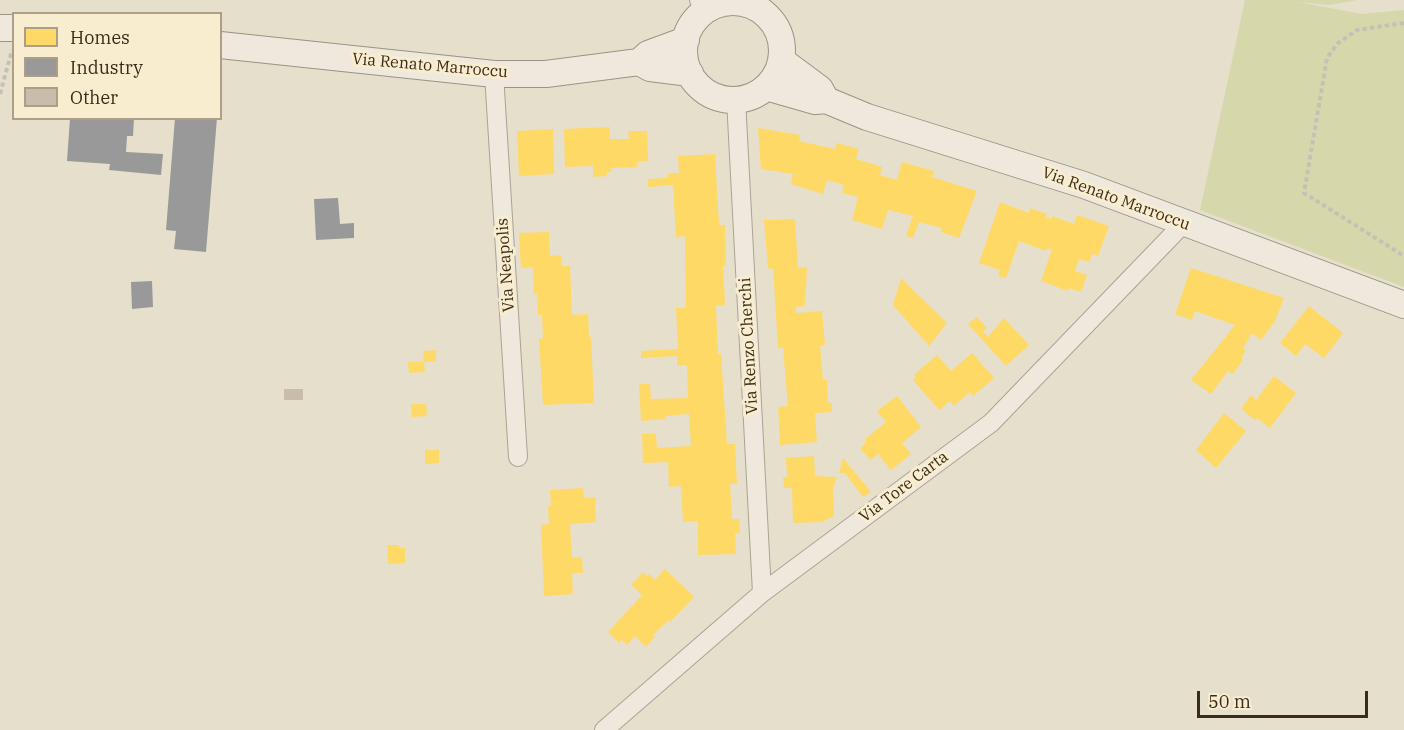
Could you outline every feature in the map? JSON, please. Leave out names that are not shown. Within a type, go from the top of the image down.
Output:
[{"type":"main road","points":[[740,1],[756,7],[768,16],[777,29],[782,44],[782,60],[776,75],[766,87],[753,96],[736,99],[720,98],[705,91],[690,72],[686,64],[684,48],[702,6],[710,8],[724,2],[740,1]]},
{"type":"main road","name":"Via Renato Marroccu","points":[[222,45],[494,74],[546,74],[639,62],[648,54],[686,40]]},
{"type":"main road","name":"Via Renato Marroccu","points":[[782,60],[820,89],[826,100]]},
{"type":"main road","name":"Via Renato Marroccu","points":[[639,62],[650,68],[690,72]]},
{"type":"main road","name":"Via Renato Marroccu","points":[[766,87],[815,101],[826,100],[867,117],[1084,185],[1404,306]]},
{"type":"street","name":"Via Neapolis","points":[[494,74],[518,457]]},
{"type":"street","name":"Via Renzo Cherchi","points":[[736,99],[762,593]]},
{"type":"street","name":"Via Tore Carta","points":[[604,730],[762,593],[990,423],[1184,223]]},
{"type":"path","points":[[1404,23],[1357,30],[1338,43],[1327,58],[1304,193],[1404,256]]},
{"type":"path","points":[[0,94],[12,53]]},
{"type":"green space","points":[[1245,0],[1357,0],[1330,5],[1298,2],[1362,14],[1404,10],[1404,287],[1200,210]]},
{"type":"building: Homes","points":[[610,127],[610,139],[629,139],[628,131],[647,131],[648,161],[637,162],[637,167],[611,168],[612,172],[607,172],[607,176],[593,177],[593,166],[565,167],[564,129]]},
{"type":"building: Homes","points":[[758,128],[800,135],[799,141],[835,149],[837,143],[859,149],[856,159],[882,167],[880,175],[897,180],[902,162],[934,171],[932,177],[977,191],[959,238],[941,232],[942,228],[919,222],[913,238],[906,236],[913,216],[888,210],[882,229],[852,220],[858,197],[842,193],[844,185],[827,180],[823,194],[791,184],[793,174],[761,169]]},
{"type":"building: Homes","points":[[553,129],[554,174],[519,176],[517,131]]},
{"type":"building: Homes","points":[[715,154],[719,225],[725,225],[726,265],[723,265],[725,305],[716,306],[718,354],[721,354],[727,444],[735,444],[737,484],[730,484],[732,519],[739,519],[740,533],[735,533],[736,554],[698,555],[698,521],[683,522],[681,486],[669,487],[668,462],[643,463],[642,434],[656,434],[657,448],[691,446],[689,414],[641,421],[639,384],[650,384],[651,399],[688,398],[687,365],[677,366],[677,356],[641,358],[641,351],[678,349],[676,308],[686,308],[685,236],[676,237],[673,185],[648,187],[648,179],[668,178],[668,173],[679,173],[678,156]]},
{"type":"building: Homes","points":[[1000,202],[1029,213],[1030,208],[1047,214],[1046,217],[1052,219],[1052,216],[1074,224],[1077,215],[1109,226],[1098,256],[1092,254],[1089,262],[1079,259],[1075,271],[1087,275],[1081,292],[1069,288],[1068,291],[1041,281],[1052,249],[1047,248],[1046,251],[1019,241],[1006,278],[998,276],[1000,270],[979,263]]},
{"type":"building: Homes","points":[[795,219],[798,267],[807,268],[805,306],[796,307],[796,313],[822,311],[825,345],[820,346],[823,380],[827,380],[828,403],[832,403],[832,412],[815,413],[817,442],[780,445],[778,407],[788,406],[783,348],[778,348],[773,268],[768,269],[764,220]]},
{"type":"building: Homes","points":[[549,232],[550,256],[561,255],[562,266],[570,266],[572,315],[588,314],[594,403],[543,405],[539,339],[543,338],[542,315],[538,315],[537,293],[534,294],[533,267],[521,268],[519,233]]},
{"type":"building: Homes","points":[[1191,268],[1284,298],[1275,321],[1261,340],[1252,333],[1243,348],[1246,350],[1241,358],[1243,360],[1233,374],[1228,371],[1211,394],[1191,380],[1235,325],[1195,311],[1192,320],[1175,314]]},
{"type":"building: Homes","points":[[901,278],[947,323],[929,346],[893,305]]},
{"type":"building: Homes","points":[[1309,306],[1343,333],[1324,358],[1305,344],[1296,356],[1280,343]]},
{"type":"building: Homes","points":[[977,317],[987,328],[983,331],[988,337],[1004,318],[1029,345],[1006,366],[968,324]]},
{"type":"building: Homes","points":[[436,350],[436,361],[424,362],[423,351]]},
{"type":"building: Homes","points":[[972,353],[994,378],[973,396],[970,392],[954,406],[950,401],[939,410],[913,380],[916,377],[914,375],[937,355],[951,371]]},
{"type":"building: Homes","points":[[408,362],[424,362],[425,372],[409,373]]},
{"type":"building: Homes","points":[[1274,376],[1296,393],[1270,428],[1241,409],[1251,395],[1256,400]]},
{"type":"building: Homes","points":[[897,396],[921,427],[902,443],[911,454],[891,470],[878,454],[870,460],[860,448],[866,443],[864,440],[886,422],[877,411]]},
{"type":"building: Homes","points":[[411,404],[426,404],[427,416],[412,417]]},
{"type":"building: Homes","points":[[1224,413],[1246,431],[1216,468],[1196,450]]},
{"type":"building: Homes","points":[[425,450],[439,450],[439,463],[425,464]]},
{"type":"building: Homes","points":[[814,456],[815,476],[837,477],[833,488],[834,516],[822,522],[793,523],[792,488],[784,488],[783,477],[787,477],[786,458]]},
{"type":"building: Homes","points":[[843,458],[871,492],[863,497],[845,473],[839,473]]},
{"type":"building: Homes","points":[[583,488],[584,498],[595,497],[596,522],[570,524],[572,558],[582,557],[583,573],[572,573],[573,594],[544,596],[541,525],[549,524],[550,490]]},
{"type":"building: Homes","points":[[387,545],[399,545],[399,548],[405,548],[405,563],[388,564]]},
{"type":"building: Homes","points":[[665,569],[694,597],[670,622],[669,620],[653,635],[655,637],[646,647],[635,636],[627,645],[622,640],[619,643],[608,632],[642,595],[631,585],[643,572],[655,580]]},
{"type":"building: Industry","points":[[70,120],[134,120],[133,136],[127,136],[126,152],[163,154],[161,175],[109,170],[110,164],[67,161]]},
{"type":"building: Industry","points":[[175,120],[217,120],[206,252],[174,249],[176,231],[166,230]]},
{"type":"building: Industry","points":[[338,198],[340,224],[354,223],[354,238],[316,240],[314,199]]},
{"type":"building: Industry","points":[[152,281],[153,307],[132,309],[131,282]]},
{"type":"building: Other","points":[[284,389],[303,389],[303,400],[284,400]]}]
